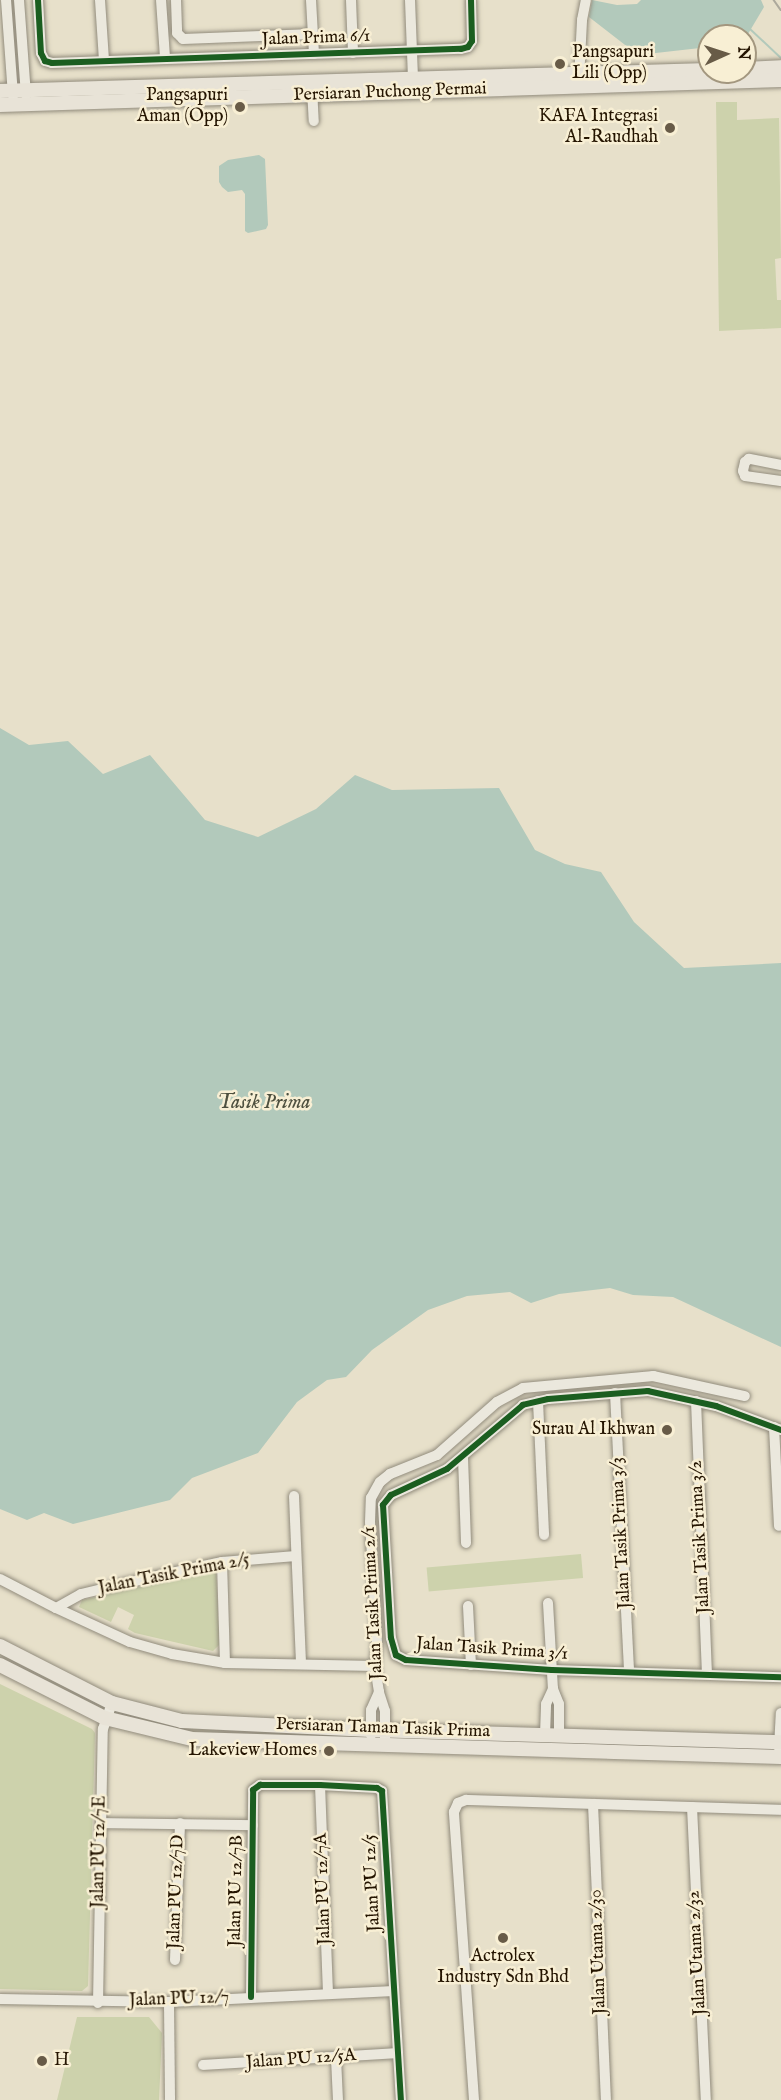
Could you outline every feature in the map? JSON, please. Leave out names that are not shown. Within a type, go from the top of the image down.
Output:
[{"type":"main road","points":[[757,68],[781,67]]},
{"type":"main road","name":"Persiaran Puchong Permai","points":[[13,98],[579,80],[697,71]]},
{"type":"main road","name":"Persiaran Puchong Permai","points":[[312,89],[412,79],[781,80]]},
{"type":"main road","name":"Persiaran Taman Tasik Prima","points":[[0,1646],[112,1703],[182,1721],[378,1730],[780,1742]]},
{"type":"main road","name":"Persiaran Taman Tasik Prima","points":[[0,1665],[105,1718],[192,1739],[780,1757]]},
{"type":"street","points":[[6,0],[13,98]]},
{"type":"street","points":[[13,98],[19,0]]},
{"type":"street","name":"Jalan Prima 6/1","points":[[38,0],[41,53],[45,61],[104,62],[165,57],[353,53],[468,47],[472,41],[471,0]]},
{"type":"street","points":[[100,0],[104,62]]},
{"type":"street","points":[[161,0],[165,57]]},
{"type":"street","points":[[176,0],[177,33],[183,39],[313,34]]},
{"type":"street","points":[[311,0],[314,54]]},
{"type":"street","points":[[351,0],[353,53]]},
{"type":"street","points":[[410,0],[412,79]]},
{"type":"street","points":[[579,80],[582,20],[586,0]]},
{"type":"street","points":[[312,89],[314,121]]},
{"type":"street","points":[[781,465],[749,459],[745,462],[743,471],[745,476],[781,481]]},
{"type":"street","name":"Jalan Tasik Prima 2/1","points":[[378,1745],[378,1730],[371,1710],[379,1692],[375,1666],[377,1643],[371,1498],[380,1482],[390,1474],[437,1455],[497,1402],[523,1388],[652,1376],[745,1396]]},
{"type":"street","name":"Jalan Tasik Prima 3/1","points":[[778,1429],[696,1401],[648,1391],[538,1401],[523,1405],[498,1423],[463,1457],[447,1469],[391,1495],[383,1505],[391,1638],[396,1655],[415,1662],[552,1670],[781,1677]]},
{"type":"street","name":"Jalan Tasik Prima 3/3","points":[[615,1393],[629,1672]]},
{"type":"street","points":[[538,1401],[544,1535]]},
{"type":"street","name":"Jalan Tasik Prima 3/2","points":[[696,1401],[707,1674]]},
{"type":"street","points":[[778,1429],[779,1526]]},
{"type":"street","points":[[463,1457],[466,1543]]},
{"type":"street","points":[[294,1496],[301,1664]]},
{"type":"street","name":"Jalan Tasik Prima 2/5","points":[[56,1608],[81,1594],[222,1562],[296,1556]]},
{"type":"street","points":[[222,1562],[225,1663]]},
{"type":"street","points":[[0,1579],[130,1642],[172,1654],[225,1663],[375,1666]]},
{"type":"street","points":[[548,1603],[553,1689],[546,1704],[552,1736]]},
{"type":"street","points":[[468,1606],[471,1665]]},
{"type":"street","name":"Jalan PU 12/7E","points":[[98,2003],[105,1718],[112,1703]]},
{"type":"street","points":[[780,1757],[781,1713]]},
{"type":"street","name":"Jalan PU 12/5","points":[[256,1786],[320,1785],[377,1788],[382,1791],[400,2100]]},
{"type":"street","name":"Jalan PU 12/7A","points":[[320,1785],[328,1993]]},
{"type":"street","name":"Jalan PU 12/7B","points":[[251,1997],[253,1790],[256,1786]]},
{"type":"street","points":[[474,2100],[454,1812],[458,1803],[466,1800],[781,1810]]},
{"type":"street","name":"Jalan Utama 2/30","points":[[593,1804],[606,2100]]},
{"type":"street","name":"Jalan Utama 2/32","points":[[692,1807],[706,2100]]},
{"type":"street","points":[[101,1823],[253,1825]]},
{"type":"street","name":"Jalan PU 12/7D","points":[[174,1960],[180,1823]]},
{"type":"street","name":"Jalan PU 12/7","points":[[0,2000],[98,2003],[169,2002],[394,1991]]},
{"type":"street","points":[[169,2002],[170,2100]]},
{"type":"street","name":"Jalan PU 12/5A","points":[[203,2065],[398,2053]]},
{"type":"street","points":[[336,2058],[338,2100]]},
{"type":"green space","points":[[716,102],[737,102],[737,120],[779,118],[781,258],[775,259],[777,300],[781,300],[781,328],[719,331]]},
{"type":"green space","points":[[581,1554],[583,1578],[429,1591],[427,1568]]},
{"type":"green space","points":[[209,1571],[216,1573],[220,1644],[213,1651],[135,1633],[128,1629],[134,1615],[118,1607],[111,1622],[79,1607],[82,1600]]},
{"type":"green space","points":[[0,1684],[92,1729],[95,1733],[88,1986],[82,1991],[0,1989]]},
{"type":"green space","points":[[77,2017],[149,2017],[162,2033],[159,2100],[57,2100]]},
{"type":"water","points":[[592,0],[617,5],[637,4],[641,0],[761,0],[764,7],[754,24],[697,24],[697,48],[638,55],[589,17]]},
{"type":"water","points":[[259,155],[265,159],[268,225],[266,229],[248,233],[245,231],[245,194],[242,190],[228,192],[222,187],[219,182],[219,166],[228,160]]},
{"type":"water","name":"Tasik Prima","points":[[0,728],[29,745],[68,741],[103,774],[150,755],[205,820],[258,837],[316,809],[355,775],[392,790],[499,788],[535,850],[565,864],[601,872],[634,922],[684,968],[781,963],[781,1347],[673,1297],[633,1295],[610,1288],[559,1294],[531,1303],[510,1292],[467,1296],[428,1310],[372,1350],[346,1377],[327,1380],[297,1402],[258,1453],[192,1478],[170,1500],[73,1524],[44,1513],[27,1520],[0,1509]]},
{"type":"waterway","points":[[757,36],[781,58]]},
{"type":"tram line","points":[[774,0],[781,10]]},
{"type":"cycle path","points":[[38,0],[41,53],[45,61],[52,63],[461,49],[468,47],[472,41],[471,0]]},
{"type":"cycle path","points":[[781,1430],[716,1406],[648,1391],[548,1399],[523,1405],[447,1469],[391,1495],[383,1505],[391,1638],[396,1655],[406,1660],[552,1670],[781,1677]]},
{"type":"cycle path","points":[[251,1997],[253,1790],[260,1785],[320,1785],[377,1788],[382,1791],[401,2100]]},
{"type":"place","name":"Pangsapuri Lili (Opp)","points":[[560,64]]},
{"type":"place","name":"Pangsapuri Aman (Opp)","points":[[240,107]]},
{"type":"place","name":"KAFA Integrasi Al-Raudhah","points":[[670,128]]},
{"type":"place","name":"Surau Al Ikhwan","points":[[667,1430]]},
{"type":"place","name":"Lakeview Homes","points":[[329,1751]]},
{"type":"place","name":"Actrolex Industry Sdn Bhd","points":[[503,1938]]},
{"type":"place","name":"H","points":[[42,2061]]}]
